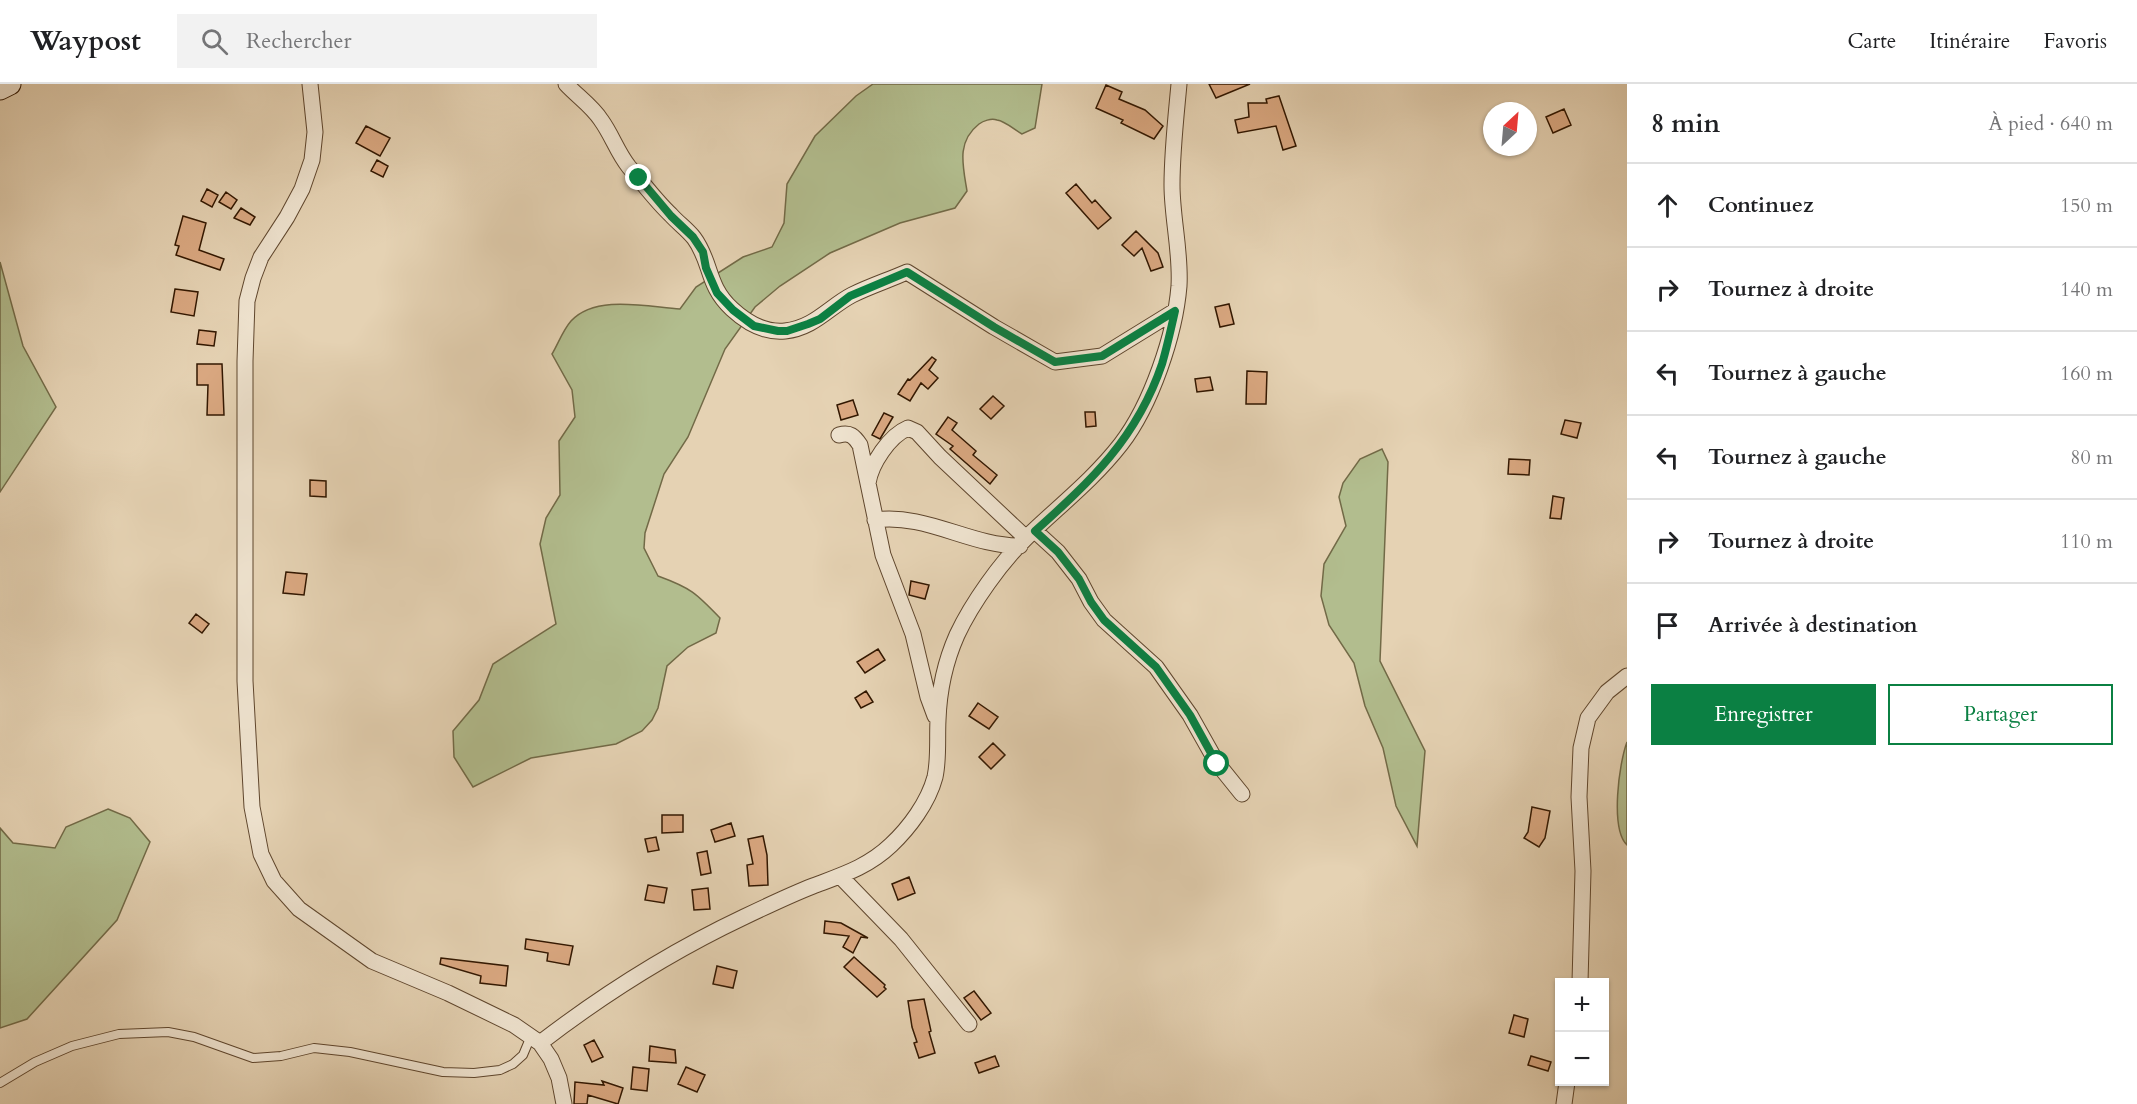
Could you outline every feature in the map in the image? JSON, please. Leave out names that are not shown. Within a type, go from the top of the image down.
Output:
[{"type":"street","points":[[0,89],[10,84]]},
{"type":"street","points":[[310,84],[315,132],[312,160],[297,198],[261,257],[247,301],[245,681],[252,807],[261,854],[274,881],[299,909],[372,961],[448,993],[514,1025],[535,1040],[551,1059],[559,1078],[564,1104]]},
{"type":"street","points":[[566,84],[601,119],[616,149],[628,165],[667,212],[693,237],[703,252],[706,268],[717,293],[733,310],[754,326],[787,331],[808,324],[820,319],[850,296],[907,272],[1055,362],[1102,356],[1175,311]]},
{"type":"street","points":[[535,1040],[628,979],[677,951],[769,905],[868,865],[891,845],[915,818],[935,777],[939,700],[946,663],[973,603],[1027,538],[1086,484],[1123,442],[1162,364],[1179,284],[1172,186],[1179,84]]},
{"type":"street","points":[[868,483],[870,473],[885,449],[901,431],[908,428],[917,432],[940,457],[1027,538],[1058,552],[1079,579],[1104,620],[1156,667],[1190,715],[1217,764],[1242,794]]},
{"type":"street","points":[[838,435],[846,432],[854,436],[860,445],[884,555],[913,634],[928,697],[938,722]]},
{"type":"street","points":[[875,520],[895,518],[916,522],[1001,546],[1027,538]]},
{"type":"street","points":[[1580,978],[1583,871],[1579,797],[1581,748],[1588,718],[1607,692],[1627,676]]},
{"type":"street","points":[[841,877],[901,939],[969,1024]]},
{"type":"street","points":[[1564,1104],[1566,1086]]},
{"type":"lane","points":[[0,1083],[35,1062],[72,1046],[119,1034],[168,1032],[194,1037],[253,1058],[280,1056],[314,1048],[350,1052],[443,1072],[474,1073],[500,1070],[513,1064],[535,1040]]},
{"type":"green space","points":[[873,84],[1042,84],[1035,128],[1022,134],[1003,122],[992,119],[981,123],[972,131],[964,147],[963,155],[967,191],[955,208],[900,223],[830,253],[780,286],[755,307],[725,349],[688,437],[664,474],[645,533],[644,548],[658,576],[692,592],[720,618],[716,633],[688,647],[667,666],[658,708],[652,720],[642,731],[616,744],[531,758],[473,787],[454,757],[453,731],[479,700],[493,664],[556,624],[540,544],[546,518],[560,495],[559,441],[575,417],[572,390],[552,354],[563,333],[571,321],[594,307],[623,304],[680,309],[696,287],[743,257],[772,247],[784,223],[787,184],[815,136],[856,96]]},
{"type":"green space","points":[[0,262],[23,346],[56,407],[0,492]]},
{"type":"green space","points":[[1382,449],[1388,462],[1380,661],[1425,751],[1417,846],[1396,806],[1383,748],[1365,706],[1354,663],[1329,625],[1321,596],[1324,564],[1346,526],[1339,497],[1343,483],[1360,459]]},
{"type":"green space","points":[[1627,742],[1627,845],[1622,837],[1617,811],[1621,765]]},
{"type":"green space","points":[[108,809],[130,818],[150,842],[117,920],[27,1019],[0,1028],[0,828],[13,843],[55,848],[66,827]]},
{"type":"building","points":[[1209,84],[1250,84],[1216,98]]},
{"type":"building","points":[[1106,85],[1122,92],[1119,99],[1145,110],[1163,126],[1154,139],[1121,123],[1123,120],[1096,108]]},
{"type":"building","points":[[1279,96],[1296,146],[1283,150],[1276,126],[1238,133],[1235,120],[1249,117],[1248,103],[1267,103],[1266,99]]},
{"type":"building","points":[[1564,109],[1571,125],[1553,133],[1546,117]]},
{"type":"building","points":[[366,126],[390,138],[380,156],[356,143]]},
{"type":"building","points":[[377,160],[388,166],[383,177],[371,171]]},
{"type":"building","points":[[1076,184],[1092,203],[1095,200],[1111,218],[1098,229],[1066,193]]},
{"type":"building","points":[[207,189],[218,195],[212,207],[201,201]]},
{"type":"building","points":[[226,192],[237,200],[231,209],[219,202]]},
{"type":"building","points":[[241,208],[255,217],[250,225],[234,218]]},
{"type":"building","points":[[183,216],[206,223],[199,250],[224,259],[220,270],[176,255],[179,246],[175,245]]},
{"type":"building","points":[[1136,231],[1158,253],[1163,267],[1151,271],[1142,248],[1134,256],[1122,245]]},
{"type":"building","points":[[175,289],[198,292],[194,316],[171,312]]},
{"type":"building","points":[[1229,304],[1234,324],[1220,327],[1215,307]]},
{"type":"building","points":[[199,330],[216,332],[214,346],[197,344]]},
{"type":"building","points":[[932,357],[936,360],[929,370],[938,378],[928,389],[921,383],[910,401],[898,394],[908,379],[910,380]]},
{"type":"building","points":[[197,364],[222,364],[224,415],[207,415],[208,385],[197,385]]},
{"type":"building","points":[[1247,371],[1267,372],[1266,404],[1246,404]]},
{"type":"building","points":[[1210,377],[1213,390],[1197,392],[1195,379]]},
{"type":"building","points":[[993,396],[1004,406],[991,419],[980,409]]},
{"type":"building","points":[[853,400],[858,415],[841,420],[837,405]]},
{"type":"building","points":[[1085,412],[1095,412],[1096,426],[1086,427]]},
{"type":"building","points":[[884,413],[893,417],[880,439],[872,435]]},
{"type":"building","points":[[948,417],[957,423],[952,430],[976,451],[973,455],[997,475],[990,484],[950,449],[953,446],[936,434]]},
{"type":"building","points":[[1565,420],[1581,423],[1577,438],[1561,434]]},
{"type":"building","points":[[1509,459],[1530,460],[1529,475],[1508,474]]},
{"type":"building","points":[[310,480],[326,481],[326,497],[310,496]]},
{"type":"building","points":[[1553,496],[1564,498],[1561,519],[1550,518]]},
{"type":"building","points":[[286,572],[307,574],[304,595],[283,593]]},
{"type":"building","points":[[911,581],[929,585],[925,599],[909,595]]},
{"type":"building","points":[[196,614],[209,624],[202,633],[189,623]]},
{"type":"building","points":[[878,649],[885,660],[865,673],[857,662]]},
{"type":"building","points":[[866,691],[873,702],[861,708],[855,698]]},
{"type":"building","points":[[978,703],[998,717],[989,729],[969,716]]},
{"type":"building","points":[[993,743],[1005,755],[991,769],[979,757]]},
{"type":"building","points":[[1532,807],[1550,811],[1545,838],[1539,847],[1524,838],[1528,832]]},
{"type":"building","points":[[662,815],[683,815],[683,832],[662,833]]},
{"type":"building","points":[[731,823],[735,836],[715,842],[711,830]]},
{"type":"building","points":[[763,836],[767,855],[768,885],[749,886],[747,865],[753,864],[748,839]]},
{"type":"building","points":[[656,837],[659,850],[648,852],[645,839]]},
{"type":"building","points":[[707,851],[711,873],[701,875],[697,853]]},
{"type":"building","points":[[909,877],[915,893],[898,900],[892,884]]},
{"type":"building","points":[[648,885],[667,888],[664,903],[645,900]]},
{"type":"building","points":[[708,888],[710,909],[694,910],[692,890]]},
{"type":"building","points":[[825,921],[841,923],[868,938],[861,937],[853,953],[843,947],[849,936],[824,933]]},
{"type":"building","points":[[526,939],[573,946],[569,965],[547,961],[548,953],[525,949]]},
{"type":"building","points":[[854,957],[885,985],[886,989],[877,997],[844,967]]},
{"type":"building","points":[[441,958],[508,966],[506,986],[480,983],[481,976],[440,964]]},
{"type":"building","points":[[717,966],[737,971],[733,988],[713,984]]},
{"type":"building","points":[[974,991],[991,1013],[981,1020],[964,998]]},
{"type":"building","points":[[924,999],[935,1053],[919,1058],[914,1043],[917,1042],[908,1001]]},
{"type":"building","points":[[1514,1015],[1528,1019],[1524,1037],[1509,1033]]},
{"type":"building","points":[[594,1040],[603,1057],[592,1062],[584,1045]]},
{"type":"building","points":[[650,1046],[675,1050],[676,1063],[649,1061]]},
{"type":"building","points":[[995,1056],[999,1066],[979,1073],[975,1063]]},
{"type":"building","points":[[1531,1056],[1551,1062],[1548,1071],[1528,1065]]},
{"type":"building","points":[[633,1067],[649,1069],[647,1091],[631,1089]]},
{"type":"building","points":[[686,1067],[705,1075],[697,1092],[678,1084]]},
{"type":"building","points":[[602,1081],[623,1088],[618,1104],[588,1095],[587,1104],[574,1104],[575,1082],[604,1085]]},
{"type":"route","points":[[639,178],[671,216],[693,237],[703,252],[706,268],[717,293],[733,310],[754,326],[770,330],[787,331],[820,319],[850,296],[907,272],[1055,362],[1102,356],[1175,311],[1162,364],[1123,442],[1086,484],[1035,531],[1058,552],[1079,579],[1104,620],[1156,667],[1190,715],[1217,764]]}]
